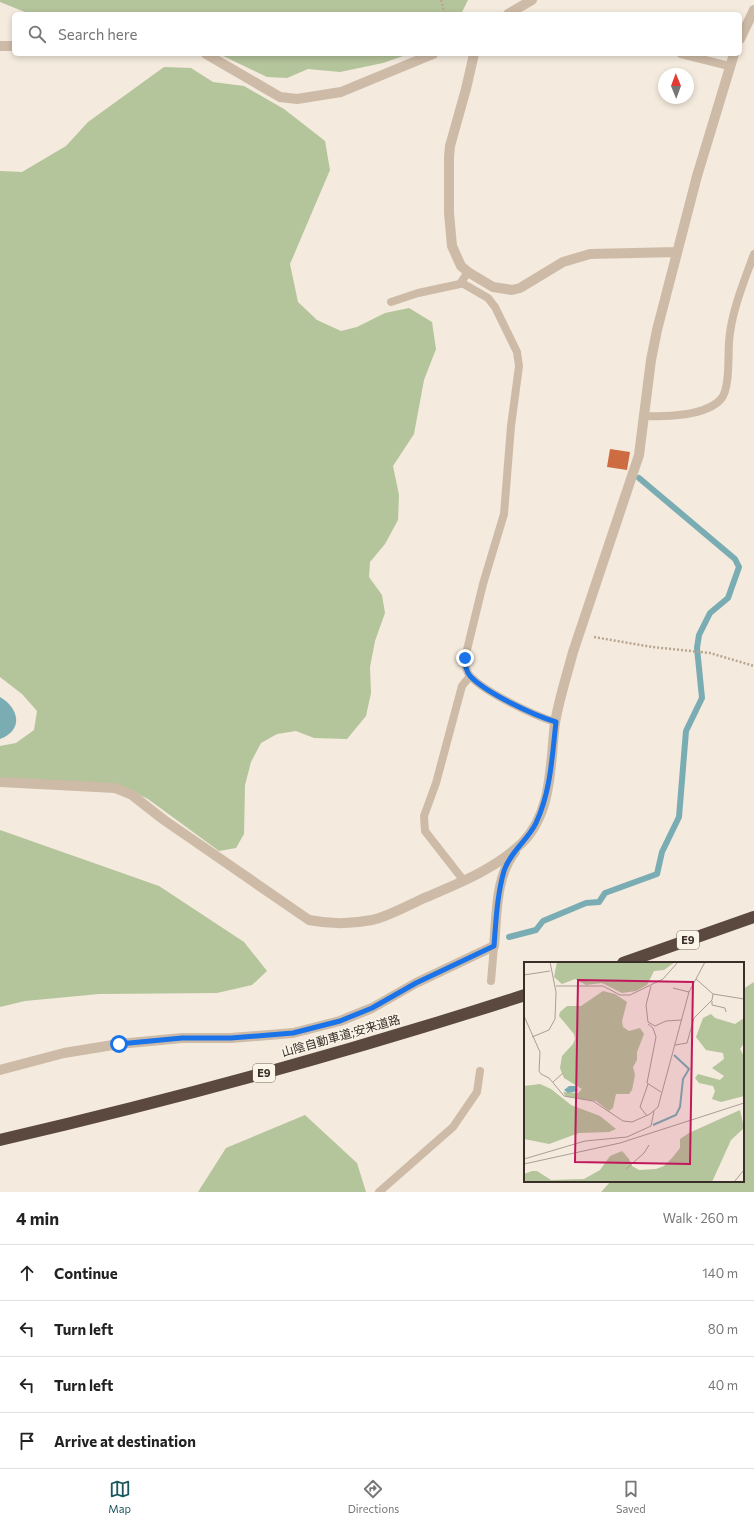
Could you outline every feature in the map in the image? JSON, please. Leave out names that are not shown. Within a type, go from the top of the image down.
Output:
[{"type":"highway","name":"E9","points":[[626,962],[754,917]]},
{"type":"highway","name":"山陰自動車道;安来道路","points":[[0,1140],[115,1114],[294,1065],[524,995]]},
{"type":"street","points":[[511,12],[532,0]]},
{"type":"street","points":[[742,35],[754,10]]},
{"type":"street","points":[[0,46],[12,46]]},
{"type":"street","points":[[209,56],[280,97],[297,99],[341,92],[428,56]]},
{"type":"street","points":[[474,56],[450,146],[449,157],[449,213],[452,246],[461,266],[493,287],[512,290],[520,288],[563,262],[590,254],[677,252]]},
{"type":"street","points":[[0,1070],[64,1052],[119,1044],[182,1038],[231,1038],[293,1033],[340,1021],[372,1008],[416,983],[494,946],[500,889],[504,870],[510,858],[535,824],[544,805],[552,766],[556,722],[564,683],[640,455],[651,360],[657,330],[677,252],[729,66],[733,56]]},
{"type":"street","points":[[0,782],[115,788],[132,795],[164,820],[309,920],[326,924],[373,920],[464,881],[487,869],[522,842]]},
{"type":"lane","points":[[689,56],[729,66]]},
{"type":"lane","points":[[645,416],[668,417],[684,415],[710,406],[722,398],[728,369],[732,320],[754,254]]},
{"type":"lane","points":[[391,302],[462,282],[468,272]]},
{"type":"lane","points":[[462,282],[488,298],[495,306],[517,352],[519,366],[511,426],[504,514],[483,584],[465,658],[466,667],[470,676],[492,692],[525,710],[556,722]]},
{"type":"lane","points":[[464,881],[425,831],[423,821],[436,783],[462,686],[470,676]]},
{"type":"lane","points":[[491,981],[494,946]]},
{"type":"lane","points":[[379,1192],[453,1127],[477,1092],[480,1071]]},
{"type":"path","points":[[441,0],[444,12]]},
{"type":"path","points":[[580,632],[596,638],[645,646],[710,652],[754,666]]},
{"type":"green space","points":[[0,0],[468,0],[462,12],[25,12],[0,2]]},
{"type":"green space","points":[[223,56],[403,56],[383,63],[340,72],[308,69],[287,78],[267,77]]},
{"type":"green space","points":[[164,67],[191,68],[213,82],[244,86],[284,109],[325,141],[330,170],[290,264],[298,302],[317,320],[341,331],[357,327],[385,313],[409,308],[432,322],[436,349],[424,380],[414,434],[393,466],[399,495],[398,520],[385,544],[370,562],[369,577],[382,595],[385,613],[375,641],[370,667],[371,693],[366,716],[347,739],[314,738],[296,731],[277,734],[261,743],[251,762],[245,785],[244,834],[236,848],[219,851],[148,799],[130,790],[0,778],[0,746],[16,743],[34,730],[37,711],[22,694],[0,677],[0,171],[22,172],[66,146],[88,122]]},
{"type":"green space","points":[[0,830],[159,886],[244,942],[267,971],[252,985],[217,993],[99,994],[25,1001],[0,1007]]},
{"type":"green space","points":[[754,982],[754,1192],[601,1192],[610,1182],[744,1182],[744,988]]},
{"type":"green space","points":[[305,1115],[357,1163],[366,1192],[198,1192],[226,1148]]},
{"type":"water","points":[[0,697],[15,713],[16,725],[8,735],[0,739]]},
{"type":"building","points":[[610,449],[630,452],[627,470],[607,467]]},
{"type":"waterway","points":[[509,937],[536,930],[543,921],[586,903],[599,902],[605,893],[657,874],[662,852],[679,817],[686,731],[702,698],[697,648],[699,635],[710,613],[728,598],[739,567],[735,559],[639,478]]},
{"type":"route","points":[[119,1044],[182,1038],[231,1038],[293,1033],[340,1021],[372,1008],[416,983],[494,946],[500,889],[504,870],[510,858],[535,824],[544,805],[552,766],[556,722],[538,716],[492,692],[470,676],[466,667],[465,658]]}]
